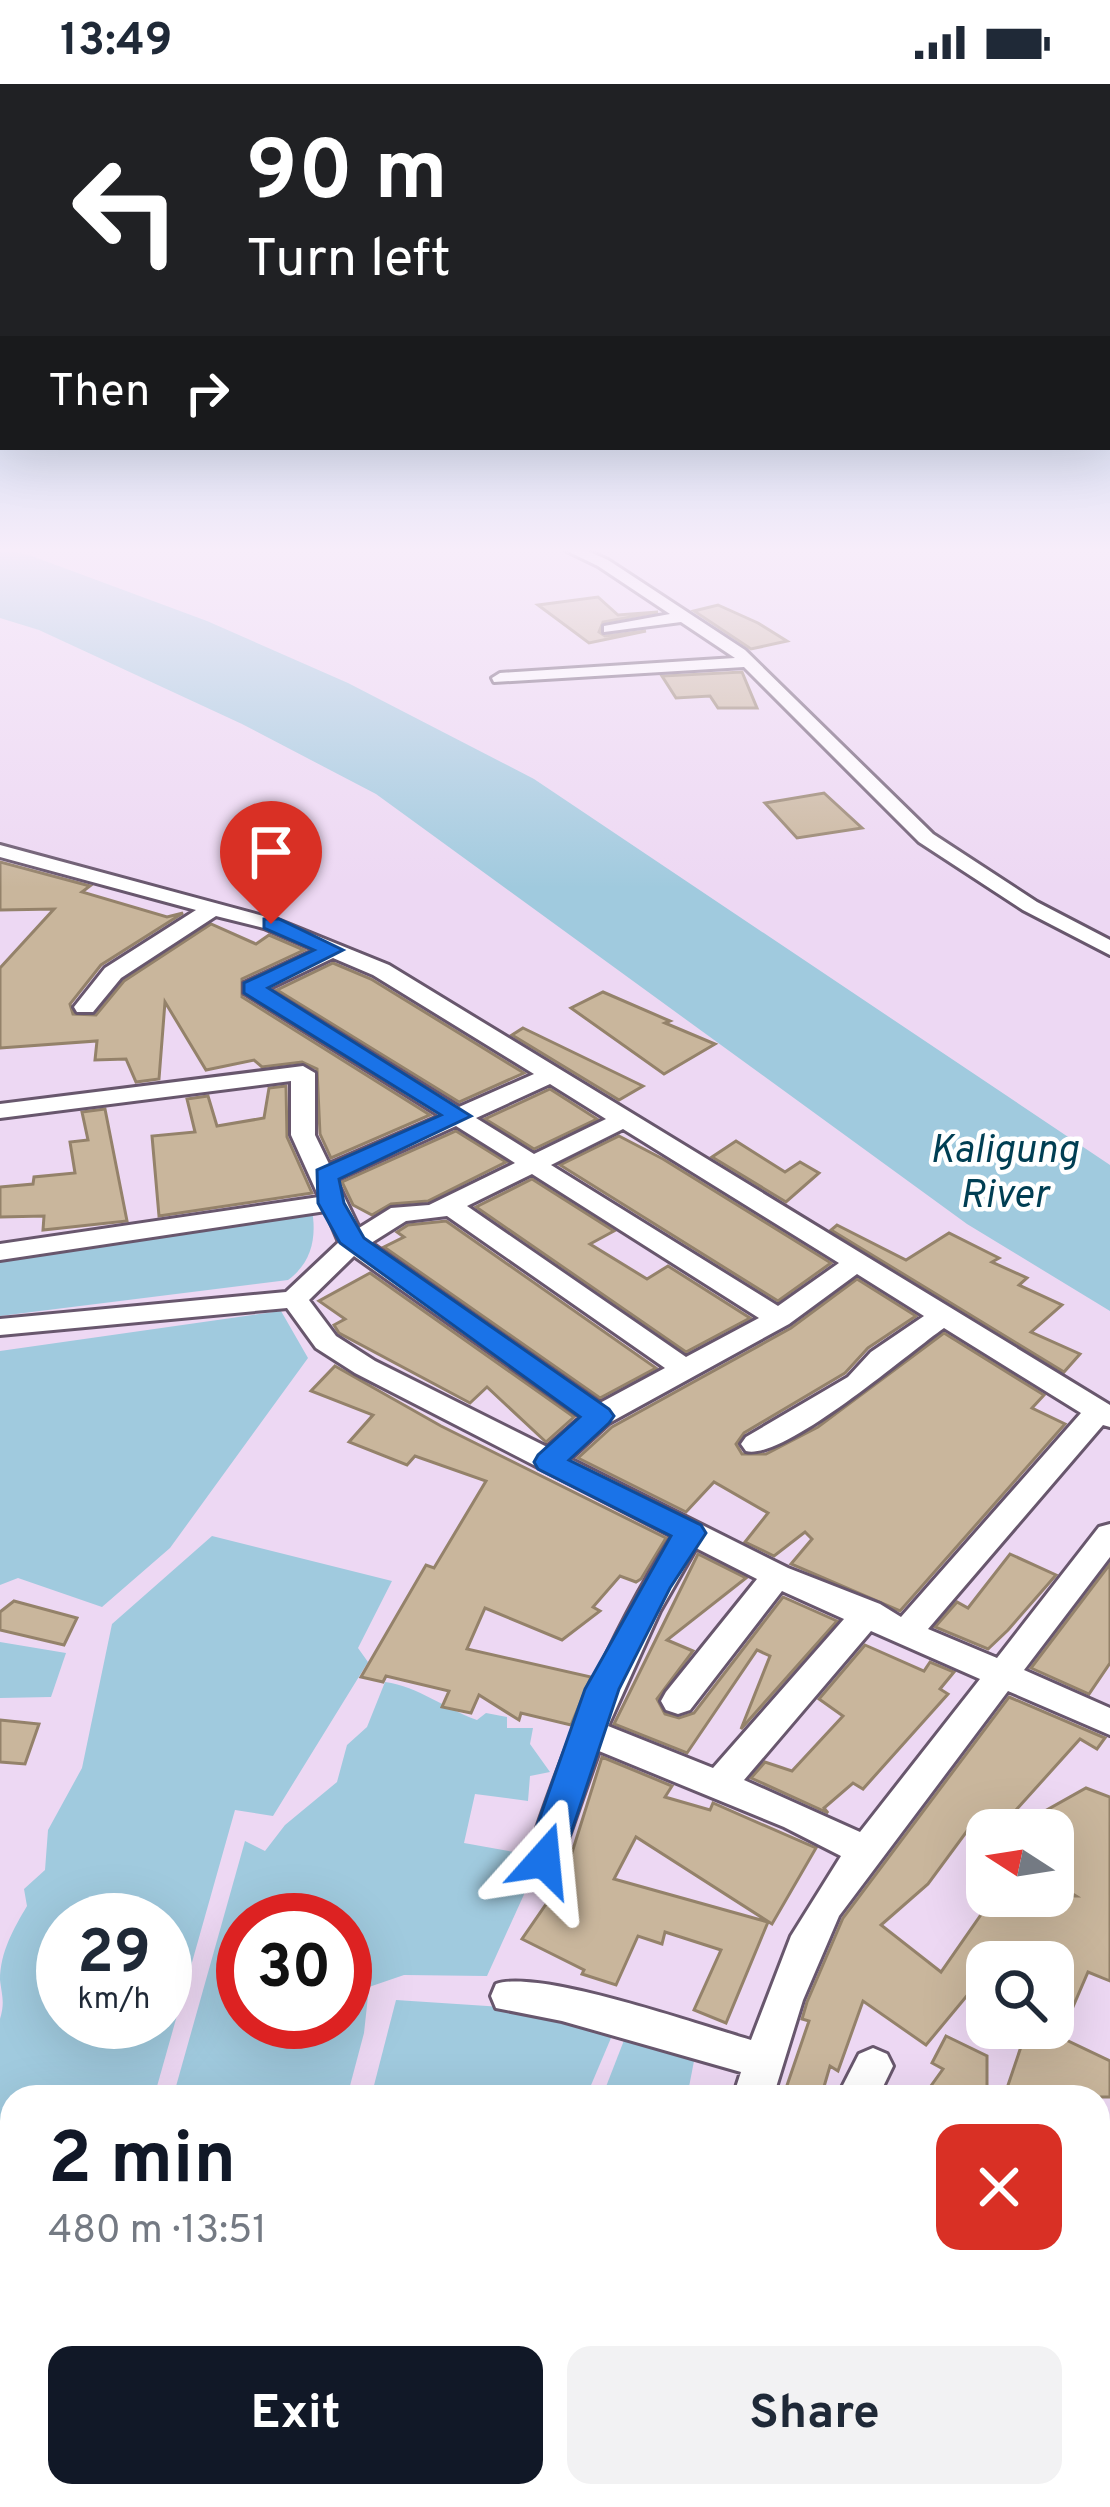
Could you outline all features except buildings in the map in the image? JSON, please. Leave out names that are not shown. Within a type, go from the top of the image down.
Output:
[{"type":"street","points":[[500,678],[749,662]]},
{"type":"street","points":[[750,662],[926,838],[1009,893],[1110,949]]},
{"type":"street","points":[[0,851],[271,924],[444,1005],[853,1265],[1104,1415],[908,1631]]},
{"type":"street","points":[[85,1007],[113,973],[212,909]]},
{"type":"street","points":[[332,950],[252,988],[779,1318]]},
{"type":"street","points":[[0,1111],[300,1072],[306,1076],[301,1130],[353,1243],[599,1416]]},
{"type":"street","points":[[0,1252],[328,1189],[459,1116],[552,1075]]},
{"type":"street","points":[[0,1327],[293,1299],[353,1243],[400,1213],[424,1215],[448,1205],[623,1120]]},
{"type":"street","points":[[448,1205],[685,1370]]},
{"type":"street","points":[[549,1462],[599,1416],[779,1318],[853,1265]]},
{"type":"street","points":[[293,1299],[335,1350],[549,1462],[777,1576],[869,1612],[998,1676],[1110,1722]]},
{"type":"street","points":[[756,1444],[858,1383],[881,1358],[943,1316]]},
{"type":"street","points":[[544,1860],[586,1732],[656,1584],[690,1533]]},
{"type":"street","points":[[510,1996],[562,2004],[759,2079],[827,1902],[1110,1535]]},
{"type":"street","points":[[678,1701],[777,1576]]},
{"type":"street","points":[[718,1785],[869,1612]]},
{"type":"street","points":[[586,1732],[866,1852]]},
{"type":"water","name":"Kaligung River","points":[[108,662],[300,662],[534,779],[1110,1165],[1110,1311],[967,1224],[376,794]]},
{"type":"water","points":[[312,1210],[310,1249],[288,1280],[0,1316],[0,1258]]},
{"type":"water","points":[[281,1311],[308,1358],[170,1548],[102,1607],[18,1578],[0,1585],[0,1351]]},
{"type":"water","points":[[212,1536],[392,1581],[358,1648],[368,1662],[273,1816],[235,1810],[192,1962],[192,1893],[36,1893],[36,2049],[168,2049],[157,2085],[0,2085],[2,1960],[27,1906],[24,1889],[45,1870],[48,1830],[82,1768],[112,1624]]},
{"type":"water","points":[[0,1642],[66,1653],[51,1697],[0,1698]]},
{"type":"water","points":[[385,1682],[409,1688],[477,1720],[486,1713],[507,1717],[507,1728],[533,1728],[530,1744],[550,1772],[530,1776],[528,1801],[475,1794],[464,1843],[541,1857],[487,1976],[404,1975],[372,1986],[372,1893],[230,1893],[245,1841],[265,1851],[285,1825],[337,1782],[347,1745],[367,1727]]},
{"type":"water","points":[[216,1944],[216,2049],[360,2049],[350,2085],[176,2085],[186,2049],[192,2049],[192,2029]]},
{"type":"water","points":[[396,2000],[562,2011],[611,2038],[591,2085],[374,2085]]},
{"type":"water","points":[[628,2030],[694,2061],[689,2085],[607,2085]]},
{"type":"route","points":[[271,924],[332,950],[256,982],[252,988],[459,1116],[326,1175],[331,1203],[353,1243],[599,1416],[549,1462],[690,1533],[656,1584],[602,1689],[544,1860]]}]
